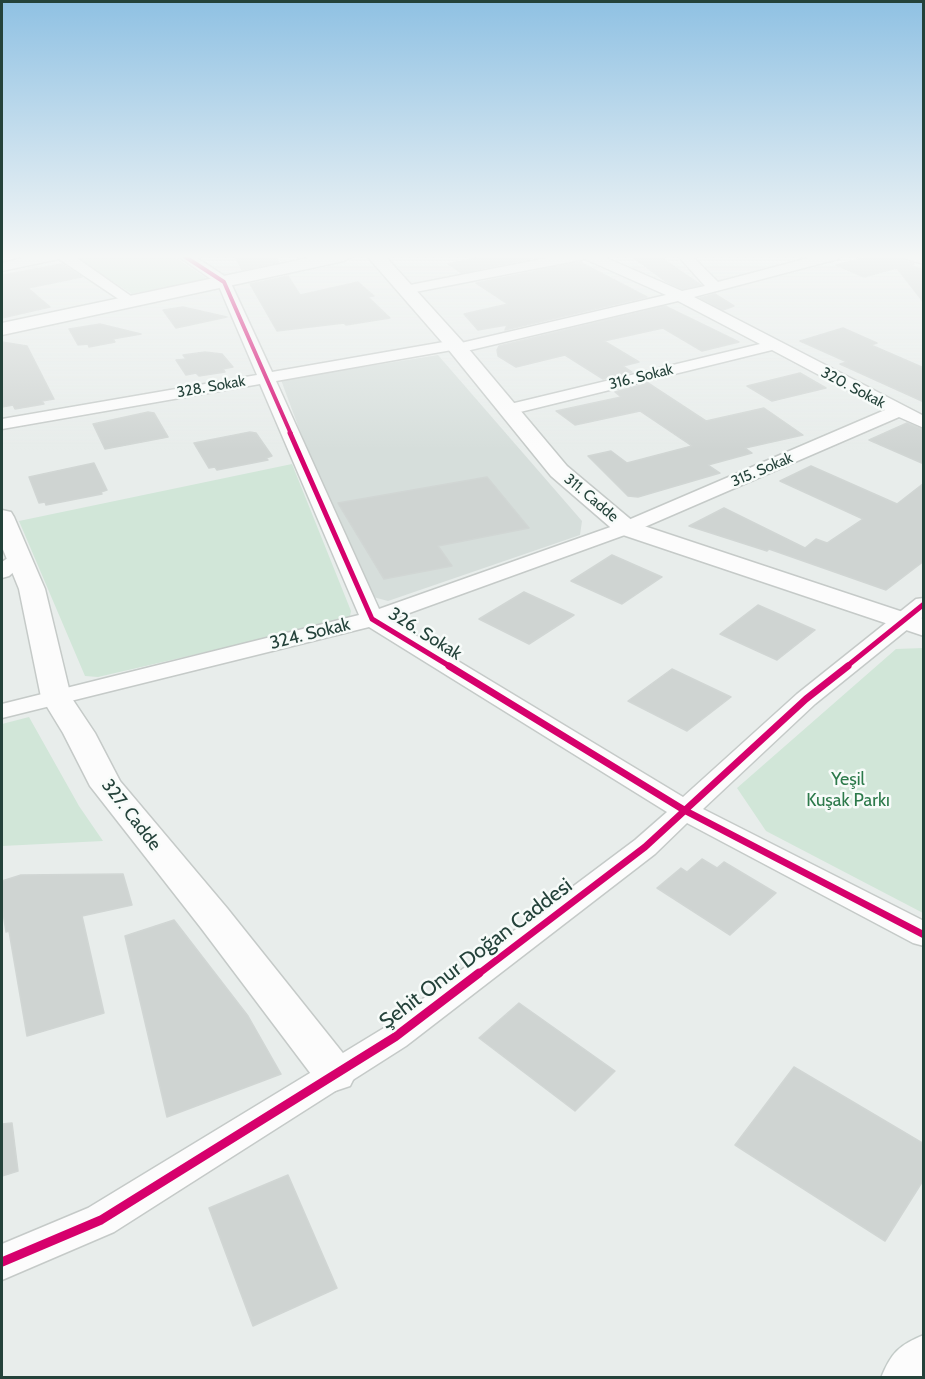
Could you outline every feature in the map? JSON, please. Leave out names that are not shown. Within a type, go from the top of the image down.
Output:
[{"type":"main road","points":[[909,1377],[924,1362]]},
{"type":"street","points":[[2,329],[42,320]]},
{"type":"street","name":"326. Sokak","points":[[241,320],[372,619],[684,810],[924,934]]},
{"type":"street","name":"311. Cadde","points":[[433,320],[559,471],[626,528],[917,618]]},
{"type":"street","name":"328. Sokak","points":[[2,424],[457,347],[574,320]]},
{"type":"street","name":"320. Sokak","points":[[726,320],[924,423]]},
{"type":"street","name":"316. Sokak","points":[[508,410],[773,345]]},
{"type":"street","name":"315. Sokak","points":[[626,528],[897,411]]},
{"type":"street","name":"327. Cadde","points":[[2,517],[10,565],[32,589],[56,697],[79,733],[106,786],[214,918],[335,1074]]},
{"type":"street","name":"324. Sokak","points":[[2,711],[372,619],[626,528]]},
{"type":"street","name":"Şehit Onur Doğan Caddesi","points":[[2,1262],[101,1220],[395,1037],[645,847],[806,699],[917,618]]},
{"type":"shaded area","points":[[438,355],[582,521],[580,535],[388,601],[373,597],[320,485],[281,380]]},
{"type":"green space","points":[[292,464],[351,611],[350,616],[340,621],[98,677],[85,676],[19,521]]},
{"type":"green space","name":"Yeşil Kuşak Parkı","points":[[924,648],[923,913],[766,831],[737,788],[896,649]]},
{"type":"green space","points":[[29,717],[79,806],[103,841],[2,846],[2,724]]},
{"type":"building","points":[[170,320],[211,320],[176,328]]},
{"type":"building","points":[[271,320],[375,320],[346,325],[344,323],[277,331]]},
{"type":"building","points":[[470,320],[547,320],[505,330],[507,325],[478,330]]},
{"type":"building","points":[[605,320],[695,320],[739,342],[702,351],[663,328],[604,341],[639,362],[623,366],[632,372],[603,379],[565,355],[516,367],[498,356],[499,346]]},
{"type":"building","points":[[100,324],[141,334],[113,339],[115,342],[89,347],[88,344],[78,345],[69,329]]},
{"type":"building","points":[[843,328],[877,343],[871,345],[924,368],[924,402],[840,364],[847,362],[800,341]]},
{"type":"building","points":[[2,342],[27,346],[54,399],[42,401],[44,404],[15,409],[13,405],[2,407]]},
{"type":"building","points":[[205,352],[222,354],[233,367],[223,369],[225,372],[199,376],[196,373],[186,375],[176,360],[186,359],[183,355]]},
{"type":"building","points":[[800,373],[826,388],[772,401],[747,386]]},
{"type":"building","points":[[648,383],[706,421],[764,408],[803,435],[745,448],[752,453],[708,465],[720,473],[638,497],[628,496],[588,456],[611,451],[627,463],[692,446],[640,411],[575,425],[556,411],[621,397],[615,392]]},
{"type":"building","points":[[148,412],[154,413],[168,437],[105,449],[93,424]]},
{"type":"building","points":[[907,423],[924,430],[924,464],[869,440]]},
{"type":"building","points":[[250,432],[256,433],[272,456],[266,458],[268,460],[217,470],[215,467],[209,468],[194,443]]},
{"type":"building","points":[[94,463],[107,490],[101,492],[102,494],[46,505],[45,502],[39,503],[29,477]]},
{"type":"building","points":[[811,466],[897,504],[924,483],[924,561],[886,590],[769,549],[767,551],[689,526],[724,508],[805,548],[816,539],[827,543],[863,519],[780,481]]},
{"type":"building","points":[[487,477],[529,528],[438,546],[452,566],[384,579],[338,503]]},
{"type":"building","points":[[612,555],[662,577],[622,604],[571,581]]},
{"type":"building","points":[[524,592],[574,615],[529,644],[479,619]]},
{"type":"building","points":[[758,605],[815,630],[777,660],[720,634]]},
{"type":"building","points":[[672,669],[731,697],[687,731],[628,701]]},
{"type":"building","points":[[702,859],[717,868],[724,862],[776,893],[730,935],[657,888],[681,868],[687,872]]},
{"type":"building","points":[[123,874],[132,905],[82,916],[104,1013],[27,1036],[9,931],[6,932],[2,906],[2,881],[21,875]]},
{"type":"building","points":[[174,920],[248,1016],[281,1074],[167,1117],[125,936]]},
{"type":"building","points":[[519,1003],[615,1071],[575,1111],[479,1038]]},
{"type":"building","points":[[794,1067],[924,1144],[924,1179],[885,1241],[735,1145]]},
{"type":"building","points":[[12,1123],[18,1171],[2,1176],[2,1124]]},
{"type":"building","points":[[288,1175],[337,1288],[253,1326],[209,1208]]},
{"type":"cycle path","points":[[241,320],[372,619],[684,810],[924,935]]},
{"type":"cycle path","points":[[2,1262],[101,1220],[395,1037],[645,847],[806,699],[924,604]]}]
